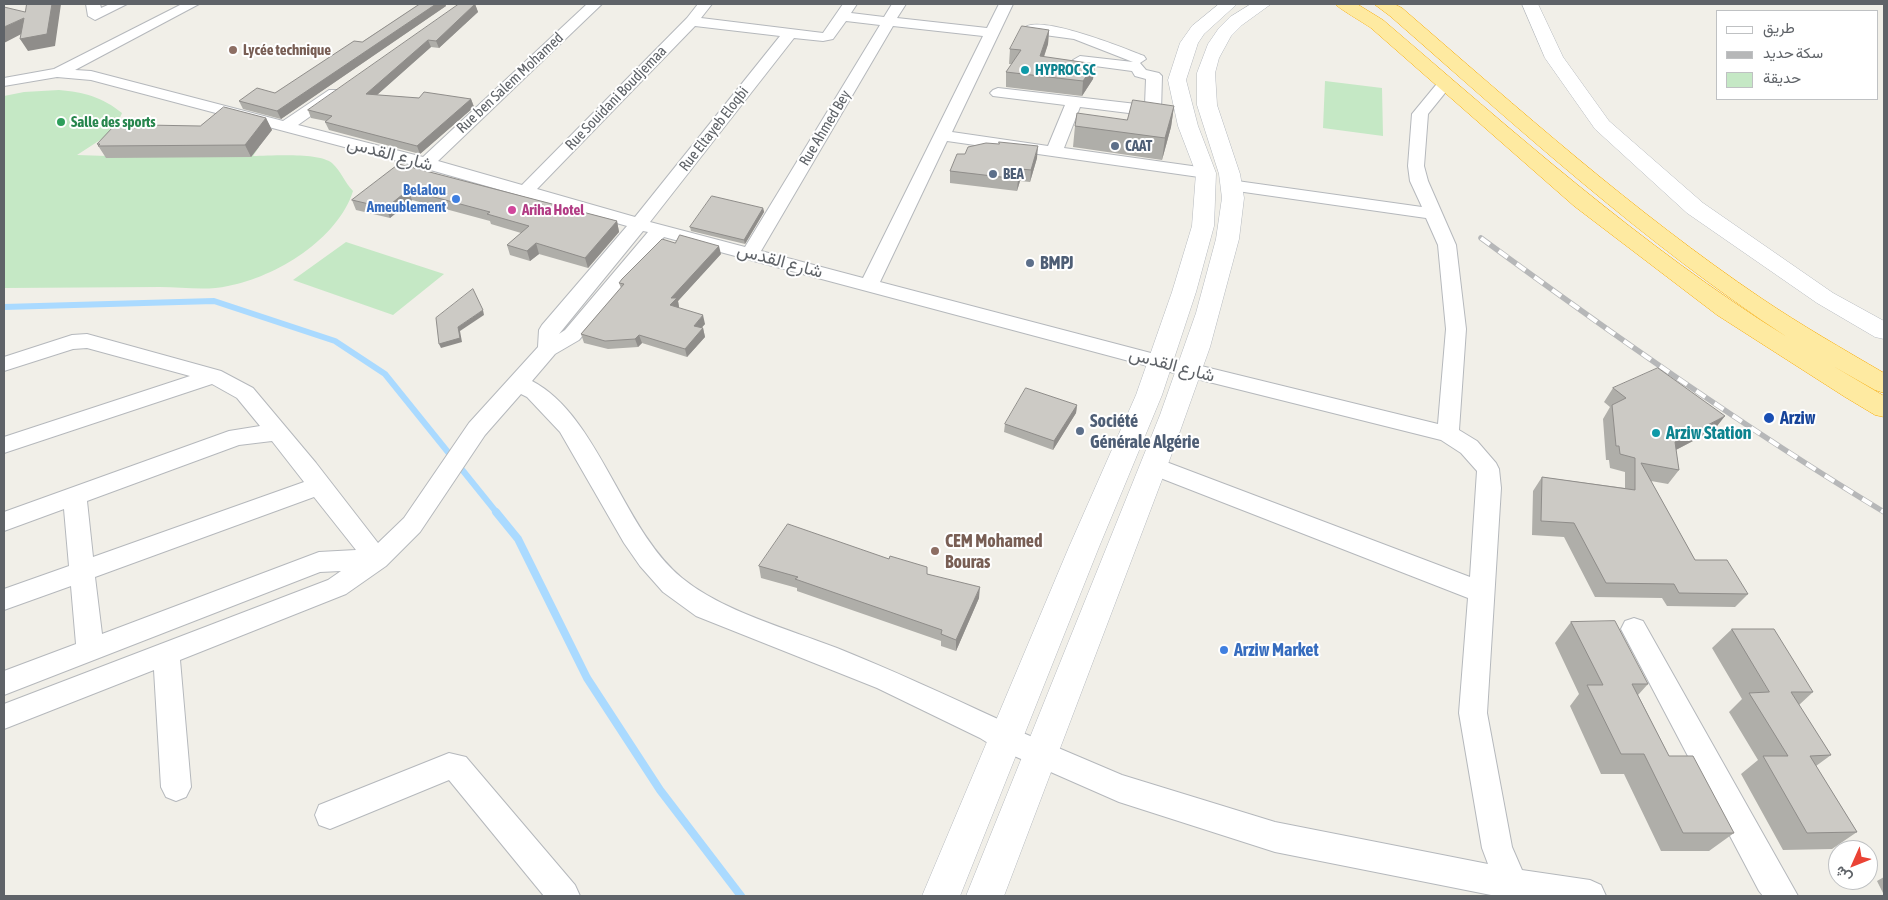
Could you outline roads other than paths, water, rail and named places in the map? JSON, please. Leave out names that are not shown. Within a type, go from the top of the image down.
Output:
[{"type":"highway","points":[[1343,4],[1355,9],[1377,24],[1582,201],[1719,304],[1854,391],[1884,408]]},
{"type":"highway","points":[[1382,4],[1396,12],[1575,167],[1658,235],[1761,310],[1884,384]]},
{"type":"main road","points":[[985,896],[1153,466],[1189,370],[1214,293],[1230,226],[1233,196],[1230,185],[1177,80],[1182,61],[1198,30],[1229,4]]},
{"type":"main road","points":[[941,896],[1084,547],[1149,395],[1184,292],[1203,226],[1206,173],[1201,125],[1207,105],[1205,78],[1216,44],[1237,19],[1263,4]]},
{"type":"main road","points":[[1530,4],[1554,58],[1602,125],[1695,208],[1825,298],[1884,331]]},
{"type":"main road","points":[[1549,4],[1570,56],[1614,119],[1708,201],[1832,288],[1884,316]]},
{"type":"street","points":[[93,4],[94,16],[120,4]]},
{"type":"street","points":[[4,82],[57,73],[192,4]]},
{"type":"street","name":"Rue ben Salem Mohamed","points":[[426,163],[595,4]]},
{"type":"street","name":"Rue Souidani Boudjemaa","points":[[526,191],[692,21],[705,4]]},
{"type":"street","points":[[692,21],[826,37],[850,4]]},
{"type":"street","name":"Rue Ahmed Bey","points":[[750,253],[899,4]]},
{"type":"street","points":[[870,285],[1006,4]]},
{"type":"street","points":[[841,16],[992,33]]},
{"type":"street","points":[[998,94],[1153,112],[1154,76],[1140,73],[1138,67],[1139,59],[1077,35],[1030,29]]},
{"type":"street","name":"Rue Eltayeb Eloqbi","points":[[548,349],[549,330],[639,224],[789,34]]},
{"type":"street","points":[[1080,60],[1138,67]]},
{"type":"street","points":[[4,67],[39,63],[49,65],[57,73]]},
{"type":"street","name":"شارع القدس","points":[[57,73],[91,76],[286,126],[426,163],[660,230],[1459,440]]},
{"type":"street","points":[[286,126],[350,82]]},
{"type":"street","points":[[1445,83],[1420,114],[1416,166],[1419,181],[1447,245],[1456,329],[1459,440],[1488,469],[1489,488],[1473,713],[1497,848],[1515,890]]},
{"type":"street","points":[[1054,152],[1074,102]]},
{"type":"street","points":[[943,136],[1206,173]]},
{"type":"street","points":[[1230,185],[1433,214]]},
{"type":"street","points":[[4,717],[166,656],[337,587],[377,559],[412,525],[477,429],[548,349],[572,335],[660,230]]},
{"type":"street","points":[[4,364],[72,342],[87,341],[214,376],[245,393],[278,432],[377,559]]},
{"type":"street","points":[[4,445],[214,376]]},
{"type":"street","points":[[518,383],[535,392],[568,426],[648,559],[672,585],[705,608],[886,680],[990,729],[1006,739],[1119,788],[1275,837],[1515,890],[1590,896]]},
{"type":"street","points":[[4,522],[237,437],[278,432]]},
{"type":"street","points":[[1153,466],[1482,592]]},
{"type":"street","points":[[4,600],[319,486]]},
{"type":"street","points":[[75,496],[84,571],[90,650]]},
{"type":"street","points":[[4,684],[319,562],[377,559]]},
{"type":"street","points":[[1634,629],[1770,880],[1782,896]]},
{"type":"street","points":[[166,656],[176,787]]},
{"type":"street","points":[[330,814],[450,766],[456,767],[564,896]]},
{"type":"waterway","points":[[4,307],[214,301],[335,341],[385,374],[497,513]]},
{"type":"waterway","points":[[496,512],[518,539],[587,678],[660,790],[741,896]]},
{"type":"railway","points":[[1481,238],[1580,310],[1730,414],[1884,512]]},
{"type":"place","name":"Lycée technique","points":[[233,50]]},
{"type":"place","name":"HYPROC SC","points":[[1025,70]]},
{"type":"place","name":"Salle des sports","points":[[61,122]]},
{"type":"place","name":"CAAT","points":[[1115,146]]},
{"type":"place","name":"BEA","points":[[993,174]]},
{"type":"place","name":"Belalou Ameublement","points":[[456,199]]},
{"type":"place","name":"Ariha Hotel","points":[[512,210]]},
{"type":"place","name":"BMPJ","points":[[1030,263]]},
{"type":"place","name":"Arziw","points":[[1769,418]]},
{"type":"place","name":"Société Générale Algérie","points":[[1080,431]]},
{"type":"place","name":"Arziw Station","points":[[1656,433]]},
{"type":"place","name":"CEM Mohamed Bouras","points":[[935,551]]},
{"type":"place","name":"Arziw Market","points":[[1224,650]]}]
